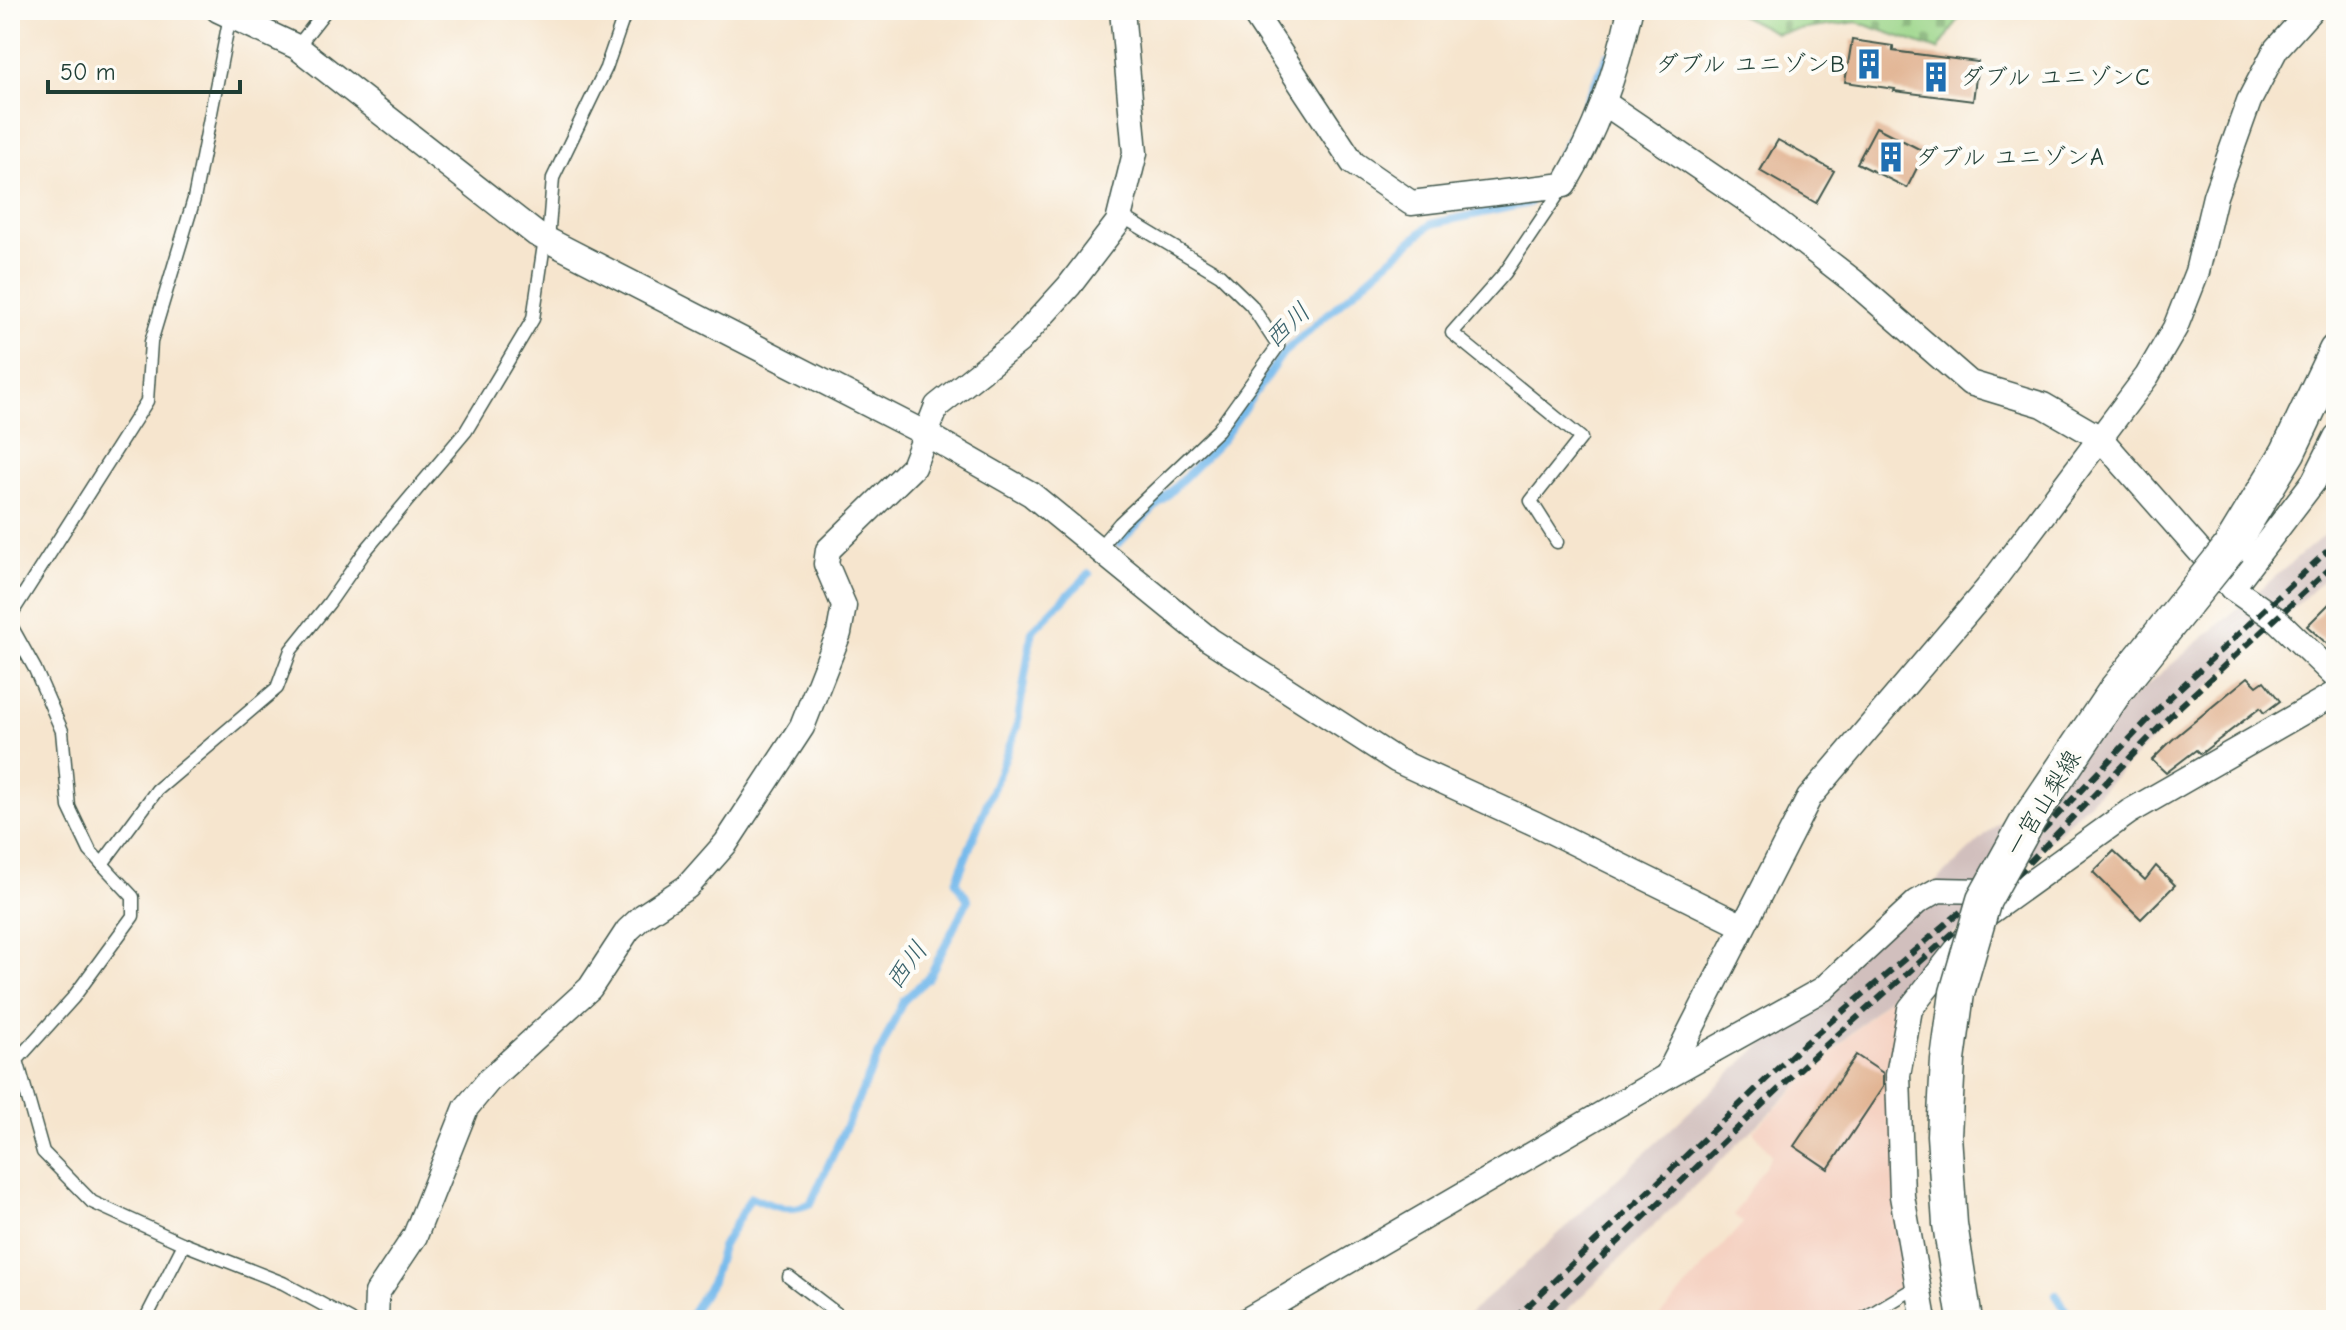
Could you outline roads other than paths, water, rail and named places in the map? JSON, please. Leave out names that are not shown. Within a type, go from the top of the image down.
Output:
[{"type":"main road","name":"一宮山梨線","points":[[1965,1320],[1950,1224],[1944,1135],[1948,1060],[1957,993],[1984,900],[2029,819],[2116,690],[2229,549],[2288,452],[2336,351]]},
{"type":"street","points":[[376,1320],[377,1293],[415,1236],[466,1108],[490,1079],[590,988],[628,930],[643,916],[687,887],[726,843],[802,727],[839,633],[844,606],[826,564],[828,550],[913,467],[937,406],[1019,341],[1069,286],[1118,222],[1135,153],[1122,10]]},
{"type":"street","points":[[1252,10],[1353,163],[1411,203],[1564,185],[1586,149],[1623,42],[1630,10]]},
{"type":"street","points":[[1667,1076],[1809,798],[1987,589],[2147,376],[2175,328],[2197,272],[2215,196],[2249,101],[2276,49],[2308,11]]},
{"type":"street","points":[[224,13],[297,47],[536,234],[926,434],[1031,494],[1210,640],[1396,760],[1536,824],[1743,926]]},
{"type":"street","points":[[1603,102],[1760,209],[1853,281],[1970,383],[2043,405],[2100,438],[2232,588],[2276,619],[2336,677]]},
{"type":"street","points":[[2232,588],[2314,481],[2336,437]]},
{"type":"street","points":[[1981,918],[2129,812],[2336,693]]},
{"type":"street","points":[[1247,1320],[1823,989],[1917,902],[1938,890],[1985,891],[1998,894],[1910,1009],[1898,1075],[1902,1196],[1924,1320]]},
{"type":"lane","points":[[297,47],[326,10]]},
{"type":"lane","points":[[102,864],[157,790],[277,688],[291,650],[366,550],[466,431],[533,319],[543,251],[548,241],[553,178],[606,68],[626,10]]},
{"type":"lane","points":[[10,616],[147,401],[151,342],[194,199],[224,13]]},
{"type":"lane","points":[[1557,542],[1531,501],[1581,438],[1452,333],[1505,273],[1564,185]]},
{"type":"lane","points":[[1098,549],[1120,523],[1218,430],[1278,346],[1251,305],[1220,275],[1120,215]]},
{"type":"lane","points":[[10,624],[35,669],[62,731],[69,807],[90,851],[133,897],[133,916],[73,998],[13,1060],[43,1152],[92,1202],[184,1244],[283,1283],[351,1320]]},
{"type":"lane","points":[[145,1320],[184,1244]]},
{"type":"lane","points":[[789,1277],[845,1320]]},
{"type":"lane","points":[[1861,1320],[1918,1286]]},
{"type":"waterway","name":"西川","points":[[1554,170],[1608,55]]},
{"type":"waterway","name":"西川","points":[[1119,543],[1223,439],[1283,353],[1431,224],[1529,203]]},
{"type":"waterway","name":"西川","points":[[687,1320],[712,1281],[722,1247],[751,1197],[788,1208],[811,1203],[903,1001],[929,977],[968,900],[956,882],[1017,727],[1032,631],[1089,574]]},
{"type":"waterway","points":[[2056,1295],[2072,1320]]},
{"type":"railway","points":[[1513,1320],[1795,1052],[1985,891],[2164,703],[2336,543]]},
{"type":"railway","points":[[2016,876],[2174,712],[2336,563]]},
{"type":"railway","points":[[1536,1320],[1808,1061],[1954,932]]},
{"type":"place","name":"ダブル ユニゾンB","points":[[1869,64]]},
{"type":"place","name":"ダブル ユニゾンC","points":[[1936,77]]},
{"type":"place","name":"ダブル ユニゾンA","points":[[1891,157]]}]
